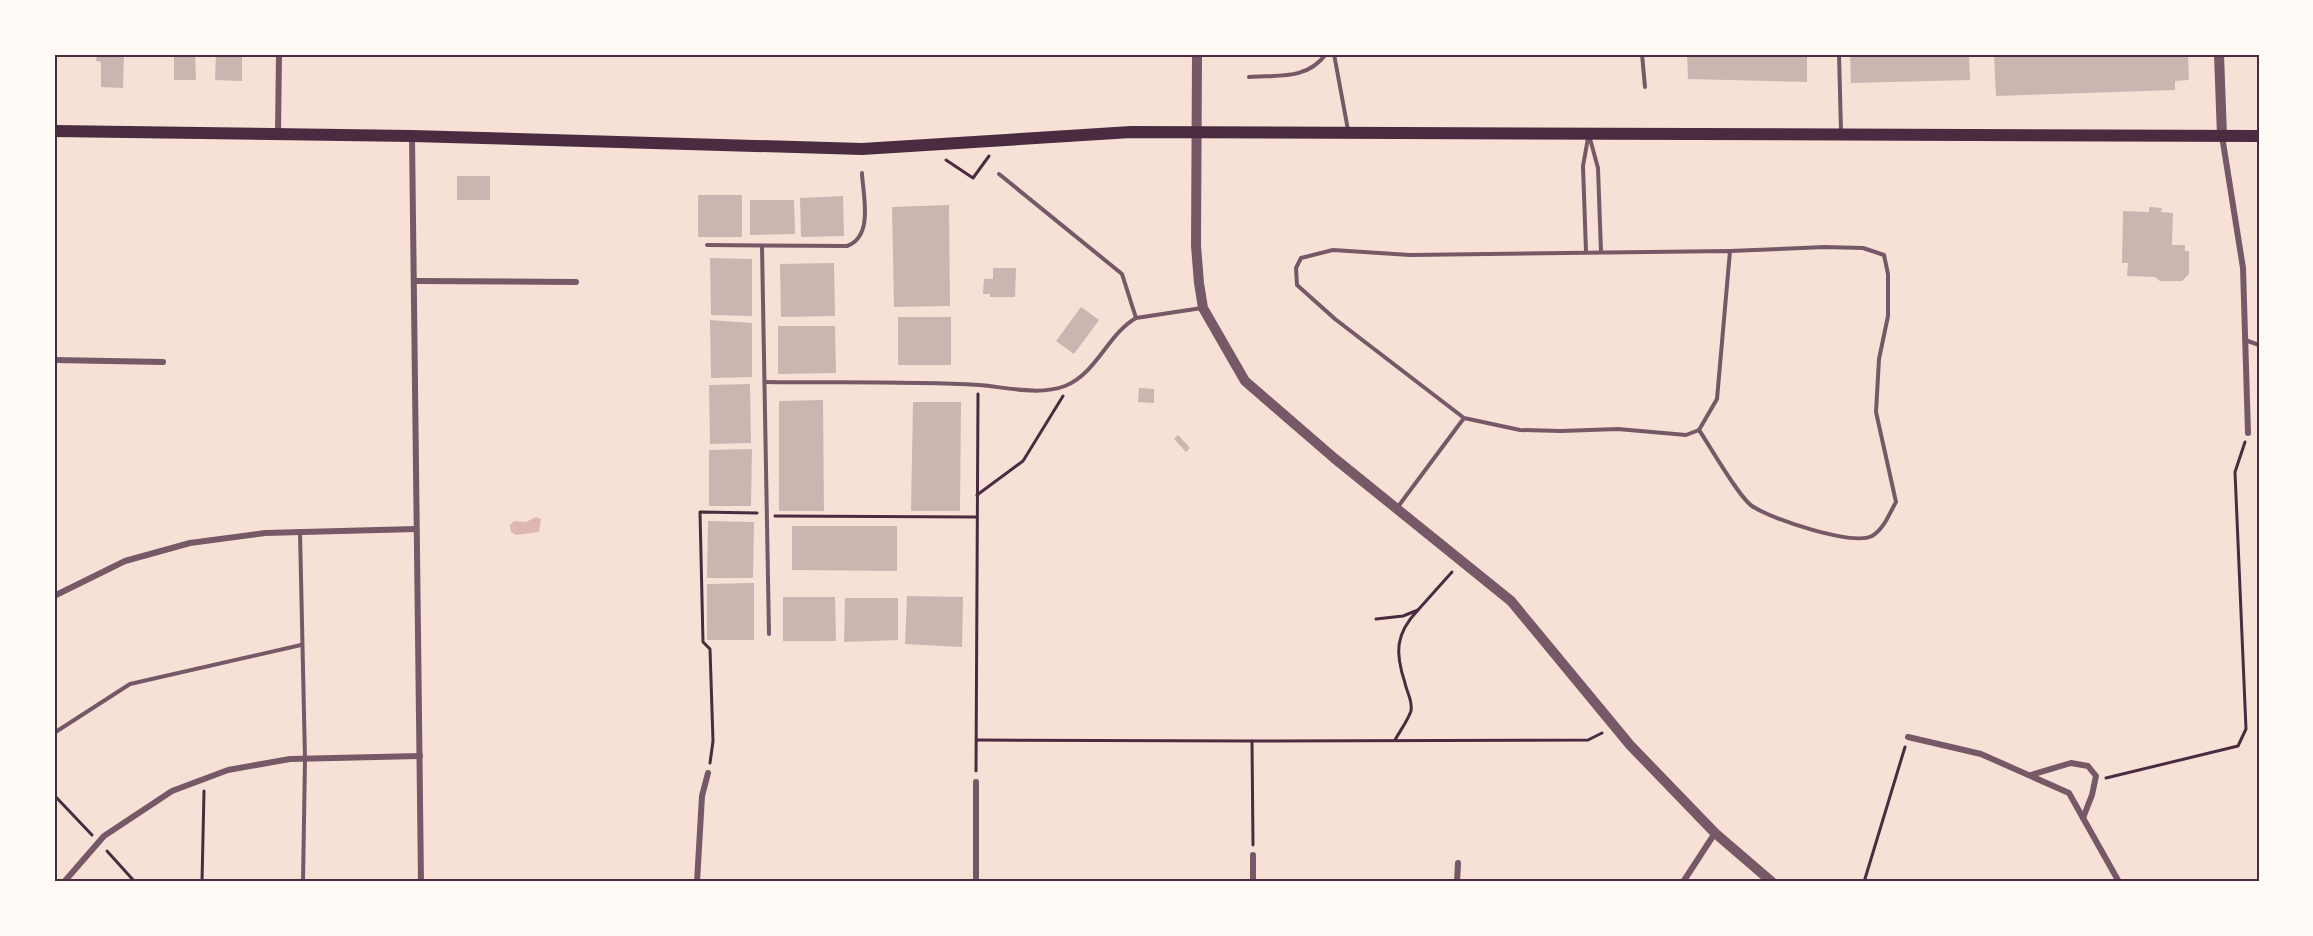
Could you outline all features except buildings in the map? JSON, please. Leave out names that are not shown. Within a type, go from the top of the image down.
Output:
[{"type":"main road","points":[[54,130],[412,136],[862,149],[1131,132],[2259,136]]},
{"type":"street","points":[[278,133],[279,54]]},
{"type":"street","points":[[1197,54],[1197,246],[1203,308],[1245,381],[1396,509],[1511,601],[1614,726],[1715,833],[1772,882]]},
{"type":"street","points":[[2219,54],[2223,136],[2243,268],[2248,433]]},
{"type":"street","points":[[412,136],[421,882]]},
{"type":"street","points":[[414,280],[576,282]]},
{"type":"street","points":[[54,360],[163,362]]},
{"type":"street","points":[[54,596],[124,561],[190,543],[265,533],[416,529]]},
{"type":"street","points":[[1908,737],[1981,754],[2069,793],[2119,882]]},
{"type":"street","points":[[64,882],[104,836],[172,790],[228,770],[290,759],[420,756]]},
{"type":"street","points":[[2030,776],[2071,763],[2088,766],[2096,776],[2083,818]]},
{"type":"street","points":[[697,882],[702,796],[708,773]]},
{"type":"street","points":[[976,782],[976,882]]},
{"type":"street","points":[[1683,882],[1715,833]]},
{"type":"street","points":[[1253,855],[1253,882]]},
{"type":"street","points":[[1457,882],[1458,863]]},
{"type":"lane","points":[[1249,77],[1300,74],[1318,65],[1326,54]]},
{"type":"lane","points":[[1334,54],[1348,134]]},
{"type":"lane","points":[[1642,54],[1645,87]]},
{"type":"lane","points":[[1839,54],[1841,135]]},
{"type":"lane","points":[[1589,134],[1598,168],[1601,252]]},
{"type":"lane","points":[[1586,252],[1583,166],[1589,134]]},
{"type":"lane","points":[[707,245],[847,246],[853,244],[860,238],[864,229],[862,173]]},
{"type":"lane","points":[[999,174],[1116,268],[1126,282],[1136,318]]},
{"type":"lane","points":[[762,246],[769,634]]},
{"type":"lane","points":[[1699,430],[1751,505],[1793,525],[1836,536],[1870,537],[1882,527],[1896,502],[1876,412],[1879,359],[1888,316],[1888,274],[1884,255],[1863,248],[1825,247],[1730,251],[1410,255],[1333,250],[1300,258],[1296,268],[1296,285],[1335,319],[1464,418],[1520,430],[1618,429],[1686,435],[1699,430],[1717,399],[1730,251]]},
{"type":"lane","points":[[765,382],[978,385],[1050,390],[1065,386],[1077,379],[1128,323],[1136,318],[1203,308]]},
{"type":"lane","points":[[2245,340],[2259,345]]},
{"type":"lane","points":[[1396,509],[1464,418]]},
{"type":"lane","points":[[300,532],[305,759],[303,882]]},
{"type":"lane","points":[[54,733],[130,684],[301,645]]},
{"type":"path","points":[[946,160],[973,178],[989,156]]},
{"type":"path","points":[[976,782],[978,385]]},
{"type":"path","points":[[977,495],[1023,461],[1061,401],[1065,386]]},
{"type":"path","points":[[2095,781],[2238,746],[2246,729],[2235,472],[2248,433]]},
{"type":"path","points":[[1395,740],[1411,712],[1411,701],[1404,682],[1397,646],[1406,622],[1461,562]]},
{"type":"path","points":[[1376,619],[1403,616],[1418,610]]},
{"type":"path","points":[[977,740],[1588,740],[1614,726]]},
{"type":"path","points":[[1864,882],[1908,737]]},
{"type":"path","points":[[1252,741],[1253,855]]},
{"type":"path","points":[[202,882],[204,779]]},
{"type":"shaded area","points":[[536,517],[541,519],[539,532],[516,535],[511,532],[510,525],[514,521],[526,522]]}]
